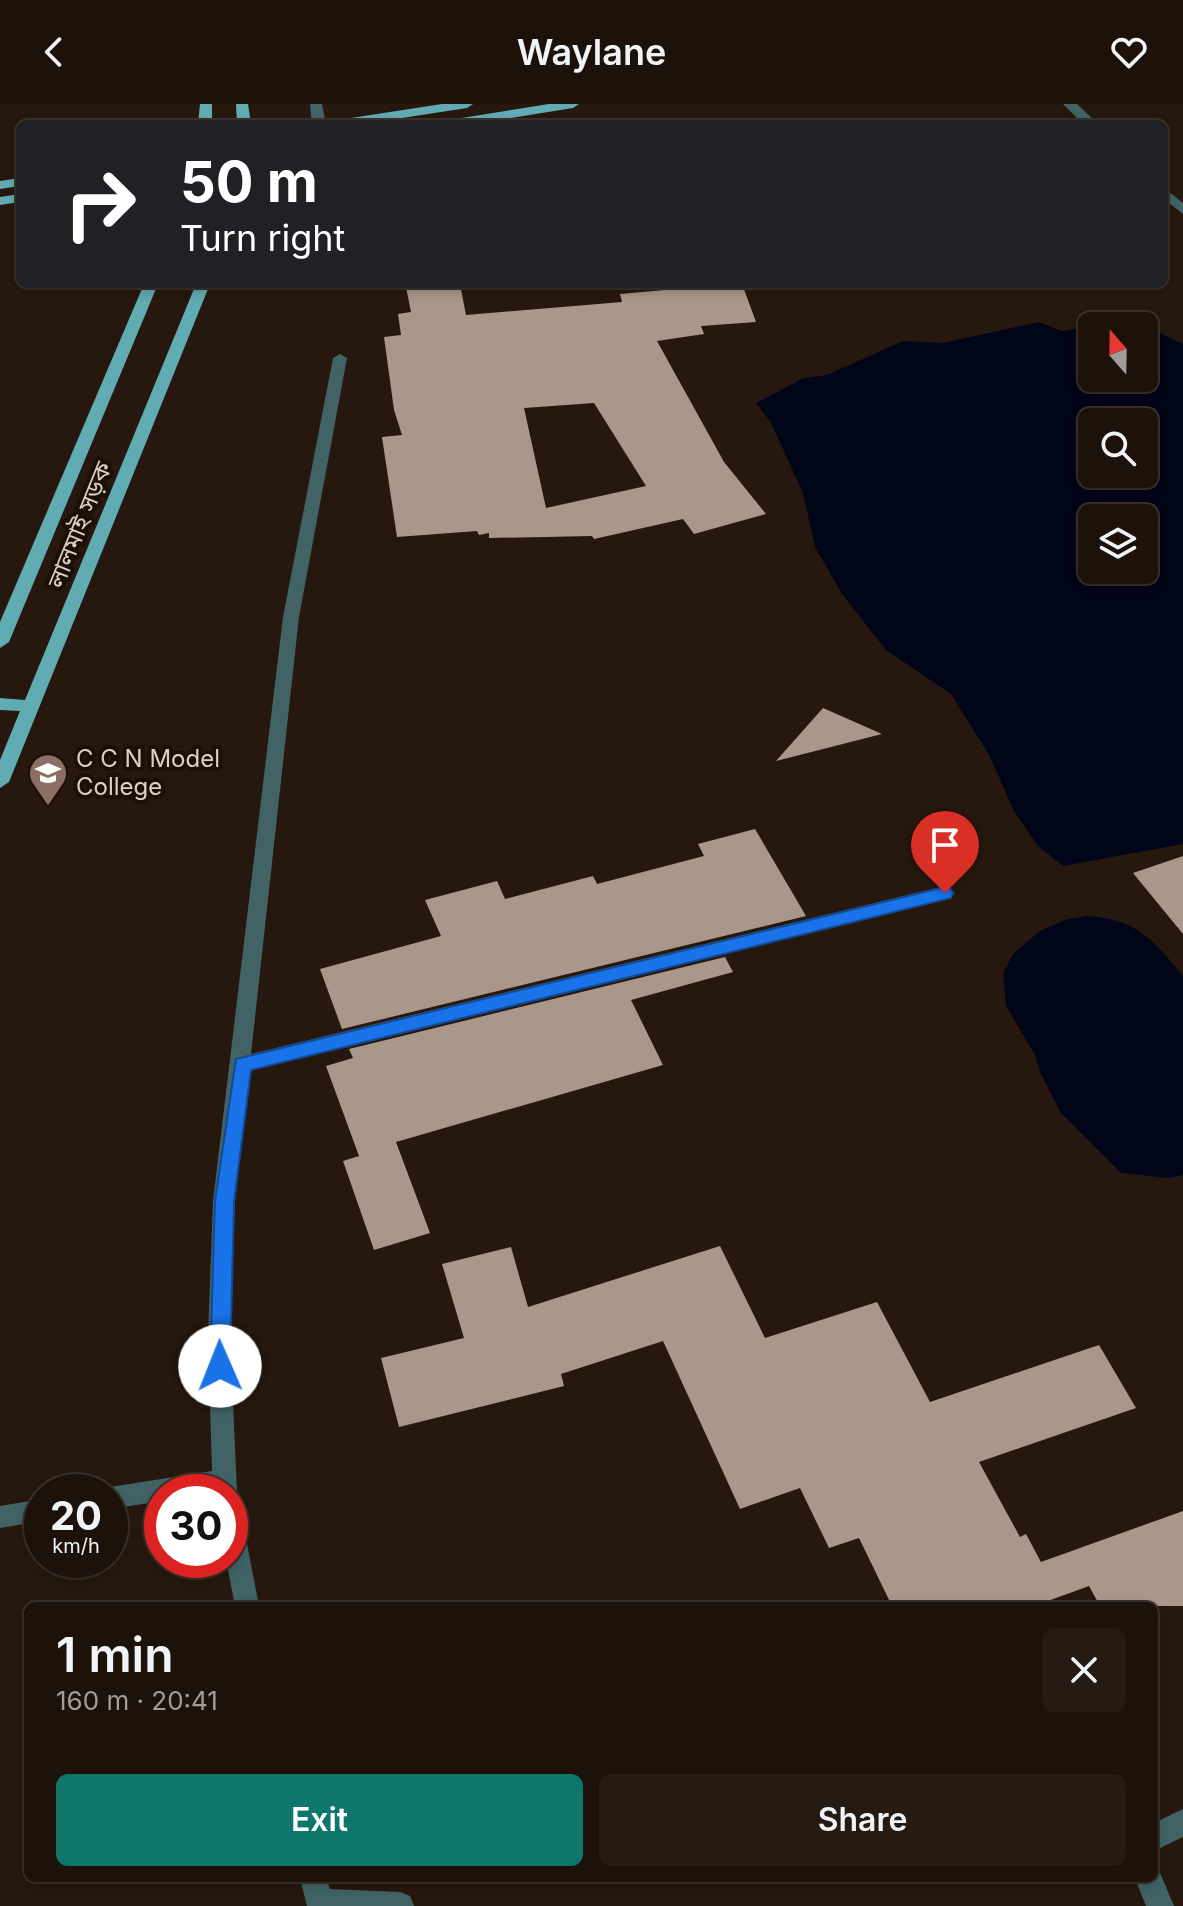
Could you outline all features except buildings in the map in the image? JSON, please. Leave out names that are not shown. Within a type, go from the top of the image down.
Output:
[{"type":"main road","points":[[471,120],[573,104]]},
{"type":"main road","points":[[364,120],[462,105]]},
{"type":"main road","name":"লালমাই সড়ক","points":[[0,642],[149,288]]},
{"type":"main road","name":"লালমাই সড়ক","points":[[0,782],[201,288]]},
{"type":"main road","points":[[0,704],[33,706]]},
{"type":"street","points":[[1069,104],[1087,120]]},
{"type":"street","points":[[1168,196],[1183,210]]},
{"type":"street","points":[[224,1474],[219,1337],[224,1201],[291,617],[340,358]]},
{"type":"street","points":[[242,1064],[945,893]]},
{"type":"street","points":[[0,1517],[24,1513]]},
{"type":"street","points":[[242,1578],[246,1602]]},
{"type":"street","points":[[1158,1836],[1183,1822]]},
{"type":"street","points":[[1150,1882],[1160,1906]]},
{"type":"street","points":[[318,1895],[400,1906]]},
{"type":"water","points":[[1039,322],[1062,331],[1078,328],[1078,392],[1158,392],[1158,332],[1183,344],[1183,844],[1063,866],[1038,846],[1015,813],[989,755],[951,694],[886,650],[842,594],[815,547],[803,493],[771,423],[756,403],[804,378],[827,375],[903,341],[943,343]]},
{"type":"water","points":[[1087,916],[1118,921],[1142,933],[1183,976],[1183,1175],[1168,1178],[1121,1173],[1061,1113],[1035,1055],[1006,1006],[1003,973],[1014,953],[1040,931],[1068,919]]},
{"type":"place","name":"C C N Model College","points":[[48,807]]},
{"type":"route","points":[[220,1366],[224,1201],[242,1064],[945,893]]}]
